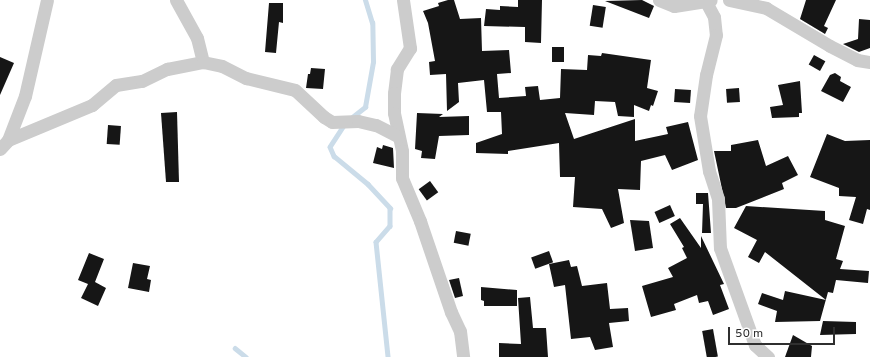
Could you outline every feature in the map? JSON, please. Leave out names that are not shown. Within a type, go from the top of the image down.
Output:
[{"type":"street","points":[[4,144],[29,82],[47,0]]},
{"type":"street","points":[[176,0],[197,38],[203,62]]},
{"type":"street","points":[[403,0],[410,48],[394,78],[394,113],[402,151],[402,178],[420,221],[451,312],[460,330],[463,357]]},
{"type":"street","points":[[659,0],[674,6],[707,0],[714,17],[716,35],[706,75],[700,116],[709,171],[718,199],[720,248],[755,345],[768,357]]},
{"type":"street","points":[[729,0],[766,8],[830,46],[857,60],[870,62]]},
{"type":"street","points":[[4,144],[92,105],[116,85],[142,81],[167,69],[203,62],[222,66],[246,78],[295,90],[324,117],[332,122],[358,121],[376,124],[398,136]]},
{"type":"building","points":[[454,0],[460,19],[481,18],[482,51],[509,50],[511,73],[497,74],[499,98],[526,96],[525,87],[538,86],[540,100],[560,98],[561,69],[587,70],[588,55],[601,56],[602,53],[651,60],[647,88],[658,91],[653,106],[651,105],[649,111],[634,105],[634,117],[618,116],[615,102],[595,101],[594,115],[565,113],[574,139],[635,119],[635,141],[668,134],[666,127],[688,122],[698,160],[672,170],[665,155],[641,161],[640,190],[618,189],[624,223],[611,228],[602,209],[573,207],[575,177],[560,177],[559,143],[508,151],[508,154],[476,153],[476,143],[502,134],[501,112],[487,112],[484,80],[458,83],[459,102],[447,111],[446,74],[430,75],[429,62],[435,61],[428,23],[423,11],[439,6],[438,3]]},
{"type":"building","points":[[518,0],[542,0],[541,43],[525,42],[525,27],[484,26],[486,9],[500,10],[500,6],[518,7]]},
{"type":"building","points":[[642,0],[654,6],[649,18],[605,1]]},
{"type":"building","points":[[806,0],[836,0],[824,26],[828,28],[825,34],[800,19]]},
{"type":"building","points":[[269,3],[283,3],[283,23],[279,22],[276,53],[265,52]]},
{"type":"building","points":[[593,5],[606,7],[603,28],[590,26]]},
{"type":"building","points":[[859,19],[870,20],[870,48],[859,52],[843,44],[858,39]]},
{"type":"building","points":[[552,47],[564,47],[564,62],[552,62]]},
{"type":"building","points":[[814,55],[825,61],[820,71],[809,65]]},
{"type":"building","points":[[0,57],[14,63],[0,95]]},
{"type":"building","points":[[311,68],[325,69],[323,89],[306,88],[308,74],[310,74]]},
{"type":"building","points":[[835,73],[841,77],[840,81],[851,87],[843,102],[821,91],[830,75]]},
{"type":"building","points":[[800,81],[802,113],[799,113],[799,117],[772,118],[770,107],[783,105],[778,85]]},
{"type":"building","points":[[739,88],[740,102],[727,103],[726,89]]},
{"type":"building","points":[[675,89],[691,90],[690,103],[674,102]]},
{"type":"building","points":[[177,112],[179,182],[166,182],[161,113]]},
{"type":"building","points":[[417,113],[443,114],[439,117],[469,116],[469,135],[439,136],[435,159],[421,158],[422,151],[415,149]]},
{"type":"building","points":[[108,125],[121,126],[120,145],[107,144]]},
{"type":"building","points":[[827,134],[845,141],[870,140],[870,210],[867,209],[863,224],[849,220],[856,197],[839,196],[839,188],[810,177]]},
{"type":"building","points":[[758,140],[766,166],[788,156],[798,175],[782,183],[784,189],[736,208],[726,208],[714,151],[731,151],[731,145]]},
{"type":"building","points":[[383,145],[393,148],[394,168],[373,163],[377,147],[382,149]]},
{"type":"building","points":[[430,181],[438,192],[427,201],[419,189]]},
{"type":"building","points":[[696,193],[708,193],[711,233],[702,233],[703,204],[696,204]]},
{"type":"building","points":[[670,205],[675,216],[659,223],[654,212]]},
{"type":"building","points":[[746,206],[825,211],[825,220],[845,226],[836,259],[843,261],[840,269],[869,271],[868,283],[836,280],[833,293],[828,292],[826,300],[765,252],[759,263],[748,257],[757,240],[734,228]]},
{"type":"building","points":[[680,218],[701,248],[701,236],[724,284],[720,285],[729,309],[713,315],[708,301],[699,303],[697,295],[674,304],[676,310],[651,317],[642,286],[673,277],[668,268],[687,258],[682,248],[684,247],[670,224]]},
{"type":"building","points":[[630,220],[649,221],[653,248],[635,251]]},
{"type":"building","points":[[456,231],[471,234],[468,246],[454,243]]},
{"type":"building","points":[[549,251],[553,262],[535,269],[531,257]]},
{"type":"building","points":[[89,253],[104,259],[95,282],[106,288],[98,306],[81,298],[88,284],[78,280]]},
{"type":"building","points":[[569,260],[571,267],[577,266],[582,286],[607,283],[610,309],[628,308],[629,321],[609,323],[613,347],[595,350],[590,337],[571,339],[565,285],[554,287],[549,264]]},
{"type":"building","points":[[133,263],[150,266],[147,279],[151,280],[149,292],[128,288]]},
{"type":"building","points":[[459,278],[463,296],[455,298],[449,280]]},
{"type":"building","points":[[481,287],[517,290],[517,306],[484,306],[484,301],[481,300]]},
{"type":"building","points":[[785,291],[826,300],[820,321],[775,322],[777,311],[758,304],[762,293],[783,300]]},
{"type":"building","points":[[530,297],[533,328],[546,328],[548,357],[499,357],[499,343],[521,344],[518,298]]},
{"type":"building","points":[[823,321],[856,322],[856,334],[820,335]]},
{"type":"building","points":[[713,329],[718,357],[707,357],[702,331]]},
{"type":"building","points":[[793,335],[812,346],[811,357],[785,357]]},
{"type":"waterway","points":[[351,118],[365,107],[373,62],[372,23],[365,0]]},
{"type":"waterway","points":[[345,124],[330,147],[334,156],[368,184],[390,208],[390,226],[376,242],[388,357]]},
{"type":"waterway","points":[[235,348],[246,357]]}]
